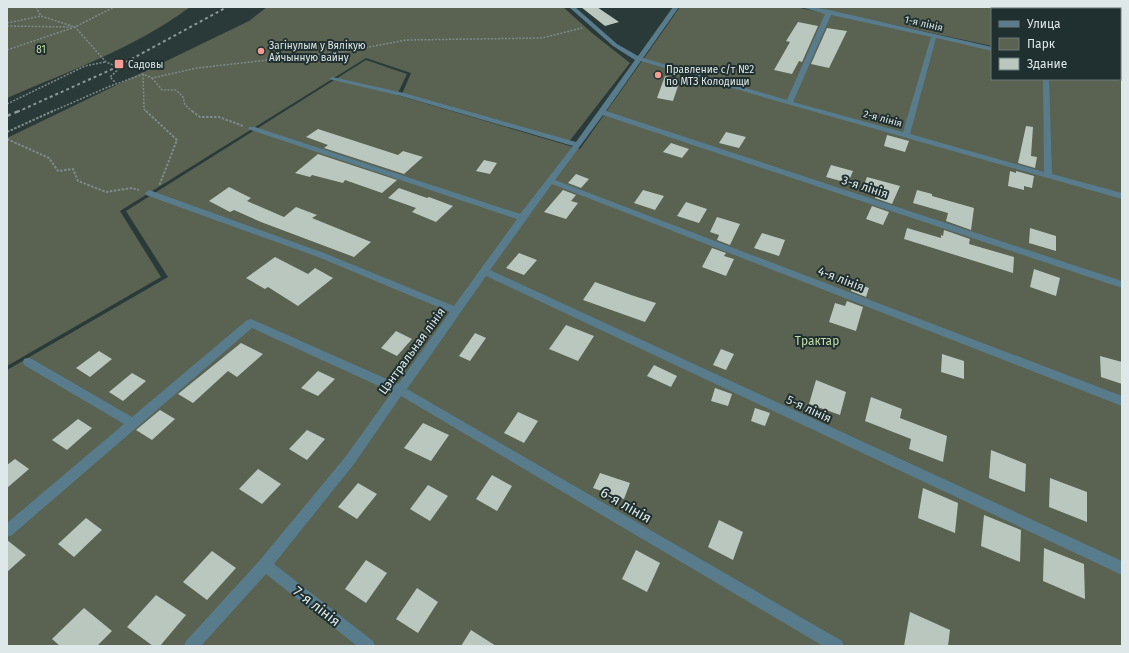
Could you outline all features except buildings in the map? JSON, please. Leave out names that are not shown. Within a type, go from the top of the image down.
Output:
[{"type":"street","name":"2-я лінія","points":[[572,7],[615,45],[639,59],[789,103],[906,134],[1122,196]]},
{"type":"street","name":"Цэнтральная лінія","points":[[191,646],[265,565],[350,460],[458,311],[522,218],[578,145],[676,7]]},
{"type":"street","name":"1-я лінія","points":[[804,7],[991,48]]},
{"type":"street","points":[[789,103],[829,12]]},
{"type":"street","points":[[906,134],[934,36]]},
{"type":"street","points":[[332,79],[402,94],[578,145]]},
{"type":"street","points":[[1046,80],[1048,176]]},
{"type":"street","name":"3-я лінія","points":[[601,112],[1122,285]]},
{"type":"street","points":[[252,129],[522,218]]},
{"type":"street","name":"4-я лінія","points":[[551,181],[1122,401]]},
{"type":"street","points":[[149,193],[321,256],[458,311]]},
{"type":"street","name":"5-я лінія","points":[[485,272],[1122,568]]},
{"type":"street","name":"6-я лінія","points":[[132,423],[250,323],[400,390],[837,646]]},
{"type":"street","points":[[7,531],[132,423],[28,362]]},
{"type":"street","name":"7-я лінія","points":[[265,565],[368,646]]},
{"type":"path","points":[[36,7],[41,16]]},
{"type":"path","points":[[7,50],[75,27],[114,7]]},
{"type":"path","points":[[7,25],[41,16],[75,27],[106,62],[120,68],[110,77],[116,83]]},
{"type":"path","points":[[7,25],[75,27]]},
{"type":"path","points":[[152,78],[197,68],[348,51],[406,40],[542,38],[593,26]]},
{"type":"path","points":[[7,104],[85,66],[106,62]]},
{"type":"path","points":[[7,139],[50,158],[58,170],[73,170],[78,181],[106,192],[132,188],[149,193],[159,187],[177,140],[144,109],[143,74]]},
{"type":"path","points":[[7,132],[116,83],[143,74],[152,78],[162,90],[176,90],[183,97],[185,104],[200,117],[219,117],[252,129]]},
{"type":"green space","name":"81","points":[[7,7],[190,7],[169,22],[124,47],[7,98]]},
{"type":"green space","points":[[267,7],[563,7],[592,33],[630,63],[568,143],[402,94],[411,73],[366,58],[120,211],[161,277],[7,366],[7,138],[249,21]]},
{"type":"green space","name":"Трактар","points":[[680,7],[796,7],[991,50],[991,80],[1122,81],[1122,646],[7,646],[7,370],[168,277],[126,211],[366,60],[407,74],[397,95],[580,149]]},
{"type":"green space","points":[[811,7],[1122,7],[1122,74],[1121,8],[991,8],[991,46]]},
{"type":"railway","points":[[17,112],[117,67],[227,7]]},
{"type":"railway","points":[[7,116],[19,111]]},
{"type":"place","name":"Загінулым у Вялікую Айчынную вайну","points":[[261,51]]},
{"type":"place","name":"Садовы","points":[[119,64]]},
{"type":"place","name":"Правление с/т №2 по МТЗ Колодищи","points":[[658,75]]}]
